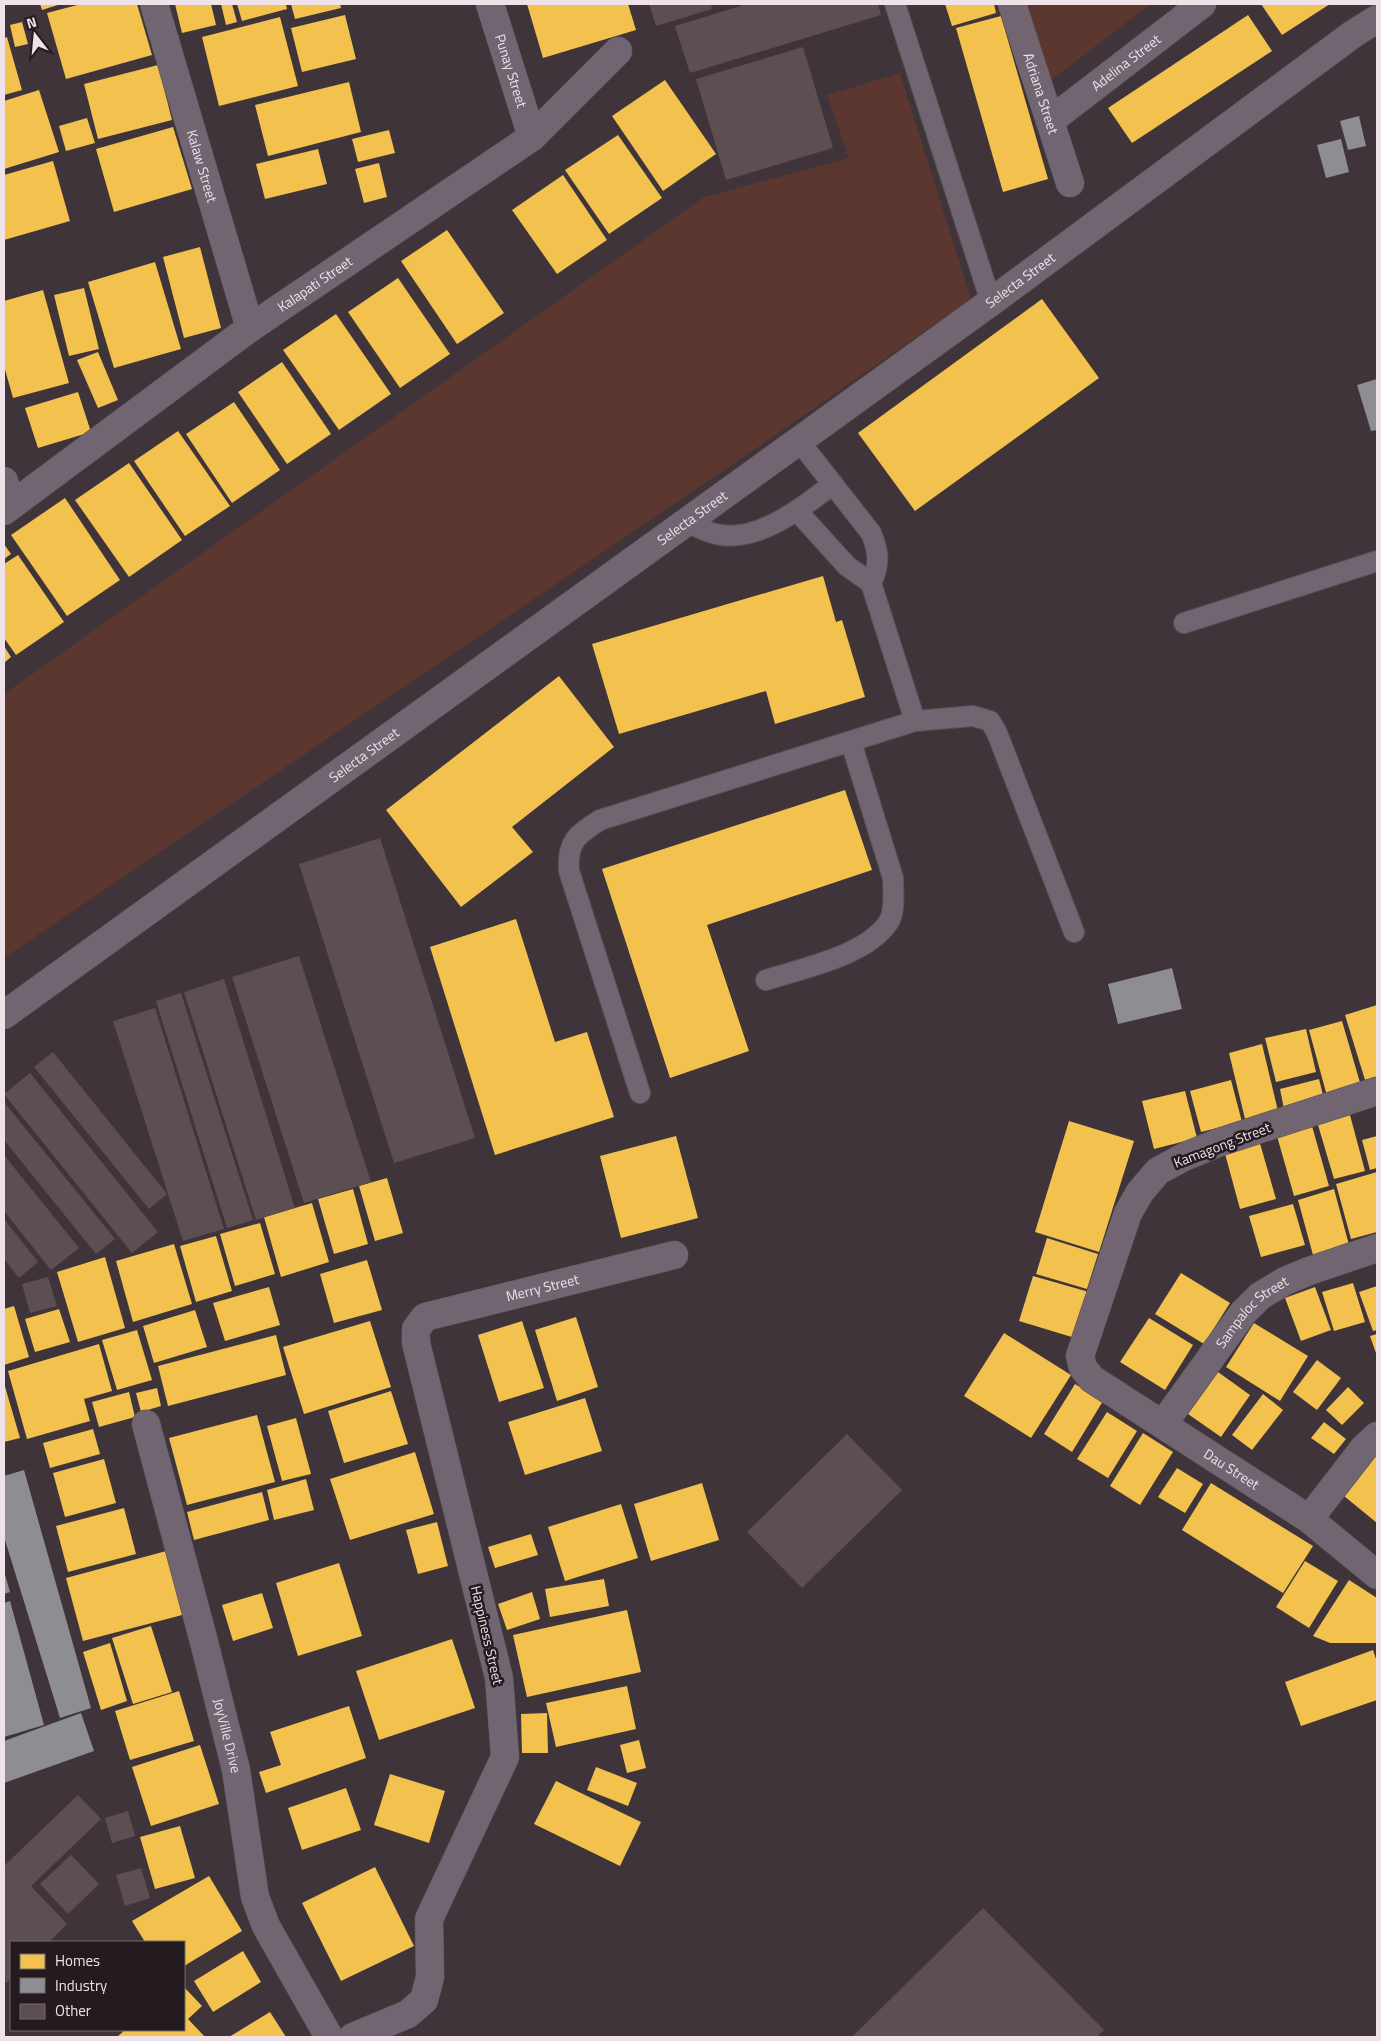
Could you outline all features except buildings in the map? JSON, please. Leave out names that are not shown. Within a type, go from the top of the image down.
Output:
[{"type":"street","name":"Kalaw Street","points":[[154,4],[250,328]]},
{"type":"street","name":"Punay Street","points":[[490,4],[532,137]]},
{"type":"street","name":"Adriana Street","points":[[1012,4],[1070,183]]},
{"type":"street","name":"Adelina Street","points":[[1050,121],[1202,4]]},
{"type":"street","name":"Selecta Street","points":[[4,1015],[991,302],[1352,34],[1377,18]]},
{"type":"street","name":"Kalapati Street","points":[[6,499],[250,328],[532,137],[618,51]]},
{"type":"street","name":"Kamagong Street","points":[[1083,1368],[1080,1356],[1128,1213],[1140,1192],[1158,1171],[1184,1157],[1220,1142],[1377,1091]]},
{"type":"street","name":"Sampaloc Street","points":[[1163,1424],[1243,1313],[1260,1296],[1301,1274],[1377,1248]]},
{"type":"street","name":"Merry Street","points":[[416,1329],[425,1317],[674,1255]]},
{"type":"street","name":"Happiness Street","points":[[354,2037],[408,2014],[424,2000],[430,1977],[430,1919],[505,1757],[499,1678],[416,1344],[416,1329]]},
{"type":"street","name":"Dau Street","points":[[1083,1368],[1092,1379],[1309,1519],[1377,1575]]},
{"type":"street","name":"JoyVille Drive","points":[[146,1424],[236,1770],[255,1897],[266,1926],[329,2037]]},
{"type":"street","points":[[1309,1519],[1364,1448],[1377,1436]]},
{"type":"lane","points":[[894,4],[991,302]]},
{"type":"lane","points":[[799,441],[863,520],[872,534],[878,548],[879,560],[877,572],[871,583]]},
{"type":"lane","points":[[687,522],[717,534],[734,535],[773,524],[798,512],[833,484]]},
{"type":"lane","points":[[798,512],[846,566],[871,583],[915,721]]},
{"type":"lane","points":[[1184,622],[1377,561]]},
{"type":"lane","points":[[640,1094],[572,884],[568,855],[572,843],[584,831],[600,820],[915,721],[973,716],[990,721],[997,733],[1074,932]]},
{"type":"lane","points":[[766,980],[840,956],[867,944],[889,922],[894,899],[893,878],[851,742]]},
{"type":"shaded area","points":[[1024,4],[1151,4],[1051,80]]},
{"type":"shaded area","points":[[900,73],[971,299],[751,452],[4,958],[4,694],[704,197],[849,158],[827,95]]}]
